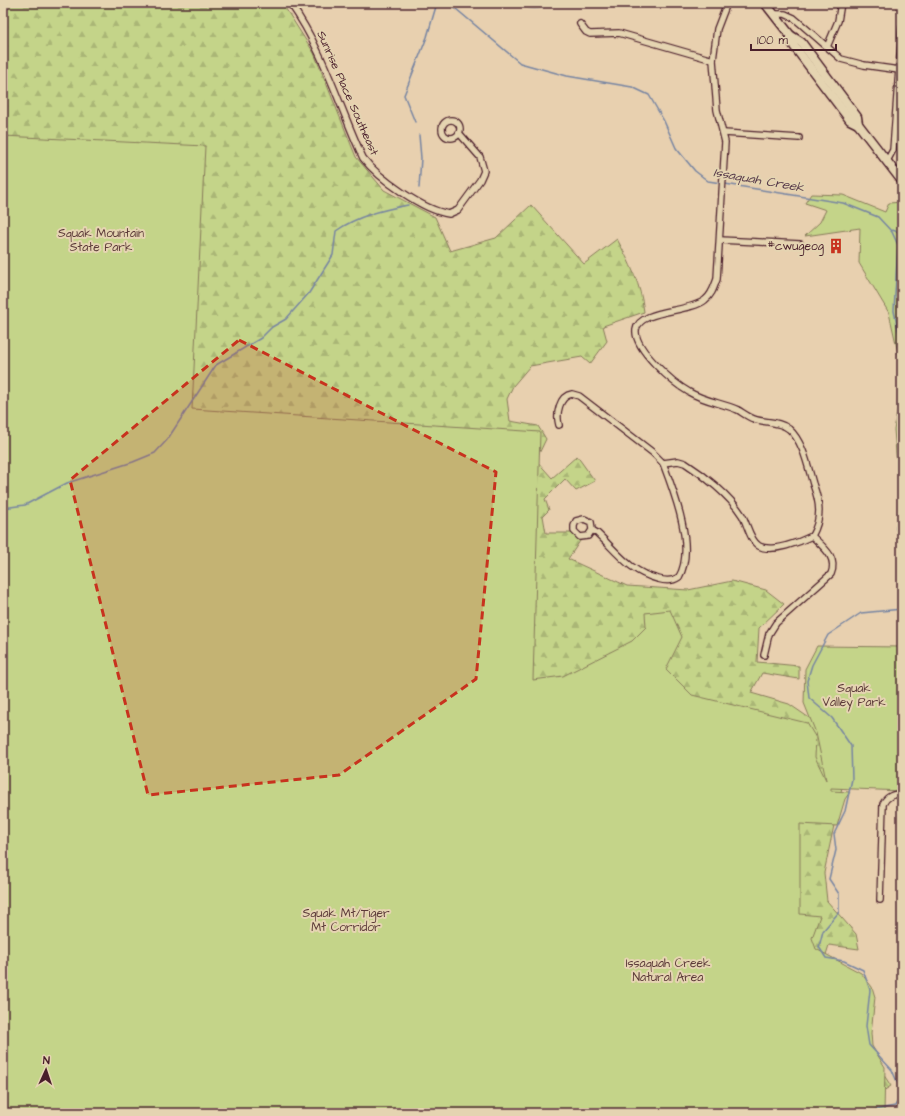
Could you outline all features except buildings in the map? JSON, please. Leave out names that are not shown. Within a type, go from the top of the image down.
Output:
[{"type":"main road","points":[[765,3],[790,35],[794,46],[825,81],[850,120],[858,124],[902,181]]},
{"type":"street","name":"Sunrise Place Southeast","points":[[290,3],[313,38],[326,65],[363,158],[374,170],[404,194],[439,211],[449,214],[458,210],[480,180],[484,171],[480,157],[459,133]]},
{"type":"street","points":[[662,463],[678,461],[685,464],[728,498],[742,516],[753,539],[760,546],[769,548],[787,546],[800,542],[812,536],[818,523],[820,508],[806,463],[795,436],[790,430],[782,425],[753,419],[738,410],[690,393],[669,377],[639,346],[637,340],[637,325],[643,318],[693,306],[708,297],[717,280],[724,175],[724,133],[717,110],[713,60],[717,29],[727,3]]},
{"type":"street","points":[[827,47],[838,21],[841,3]]},
{"type":"street","points":[[774,14],[785,14],[794,18],[827,47],[847,62],[899,70]]},
{"type":"street","points":[[580,24],[586,32],[590,34],[619,33],[713,60]]},
{"type":"street","points":[[887,161],[893,150],[902,28]]},
{"type":"street","points":[[724,133],[799,138]]},
{"type":"street","points":[[720,240],[800,244]]},
{"type":"street","points":[[559,425],[558,415],[560,403],[568,395],[575,395],[646,447],[662,463],[685,539],[684,564],[679,577],[671,581],[664,581],[640,573],[623,561],[598,533],[592,530]]},
{"type":"street","points":[[764,655],[769,634],[776,624],[831,574],[834,564],[832,559],[812,536]]},
{"type":"street","points":[[880,900],[883,804],[887,797],[902,794]]},
{"type":"highlighted area","points":[[239,340],[496,472],[476,679],[339,775],[148,795],[70,480]]},
{"type":"green space","points":[[3,3],[282,3],[314,53],[356,157],[384,190],[435,217],[450,251],[496,238],[531,205],[584,264],[617,239],[634,274],[643,302],[644,312],[603,326],[607,341],[590,364],[582,357],[530,366],[513,386],[507,399],[510,421],[538,426],[546,439],[536,460],[552,478],[577,456],[595,481],[576,491],[565,479],[545,499],[549,510],[543,516],[546,533],[572,533],[580,541],[568,559],[627,586],[688,590],[732,581],[766,590],[784,604],[759,628],[757,662],[799,666],[799,679],[762,673],[751,693],[789,704],[837,737],[846,768],[824,873],[827,901],[856,934],[859,949],[829,945],[824,961],[876,1063],[891,1086],[877,1095],[820,1113],[3,1113]]},
{"type":"green space","points":[[3,136],[205,146],[192,409],[540,432],[533,680],[563,676],[632,641],[646,627],[645,613],[670,610],[682,637],[666,669],[692,695],[807,723],[816,738],[815,757],[826,780],[816,733],[804,703],[805,669],[817,646],[902,647],[902,791],[831,788],[831,791],[850,792],[845,799],[837,826],[800,824],[800,914],[820,916],[812,938],[816,949],[861,973],[872,987],[875,997],[871,1033],[872,1046],[885,1067],[884,1113],[3,1113]]},
{"type":"green space","points":[[811,194],[843,195],[885,212],[889,203],[902,202],[902,370],[889,313],[859,263],[860,228],[805,236],[820,222],[826,210],[805,203]]},
{"type":"green space","points":[[902,382],[902,522],[894,430]]},
{"type":"waterway","points":[[415,122],[404,95],[427,37],[437,3]]},
{"type":"waterway","name":"Issaquah Creek","points":[[449,3],[520,63],[567,76],[632,87],[649,95],[664,121],[676,148],[695,171],[708,181],[721,183]]},
{"type":"waterway","points":[[518,3],[522,6],[531,8],[544,7],[553,3]]},
{"type":"waterway","points":[[615,3],[634,3]]},
{"type":"waterway","points":[[419,135],[421,158],[419,188]]},
{"type":"waterway","name":"Issaquah Creek","points":[[725,184],[843,203],[878,217],[892,232],[898,245],[894,311],[902,346]]},
{"type":"waterway","points":[[3,508],[25,505],[67,483],[133,462],[155,453],[167,440],[216,365],[261,338],[272,327],[286,319],[309,293],[333,255],[336,231],[352,221],[370,214],[408,205]]},
{"type":"waterway","points":[[892,230],[902,233]]},
{"type":"waterway","name":"Issaquah Creek","points":[[902,421],[899,439],[901,495],[896,529],[902,534]]},
{"type":"waterway","name":"Issaquah Creek","points":[[902,609],[861,613],[828,635],[812,665],[807,681],[809,698],[832,718],[851,746],[852,779],[845,811],[834,834],[836,850],[829,879],[839,894],[839,912],[823,931],[819,947],[826,958],[844,961],[863,970],[870,990],[866,1026],[869,1045],[892,1070],[902,1093]]},
{"type":"waterway","name":"Issaquah Creek","points":[[859,1113],[895,1106],[902,1094]]},
{"type":"place","name":"#cwugeog","points":[[836,246]]},
{"type":"park label","name":"Squak Mountain State Park","points":[[101,240]]},
{"type":"park label","name":"Squak Valley Park","points":[[854,695]]},
{"type":"park label","name":"Squak Mt/Tiger Mt Corridor","points":[[346,920]]},
{"type":"park label","name":"Issaquah Creek Natural Area","points":[[668,970]]}]
